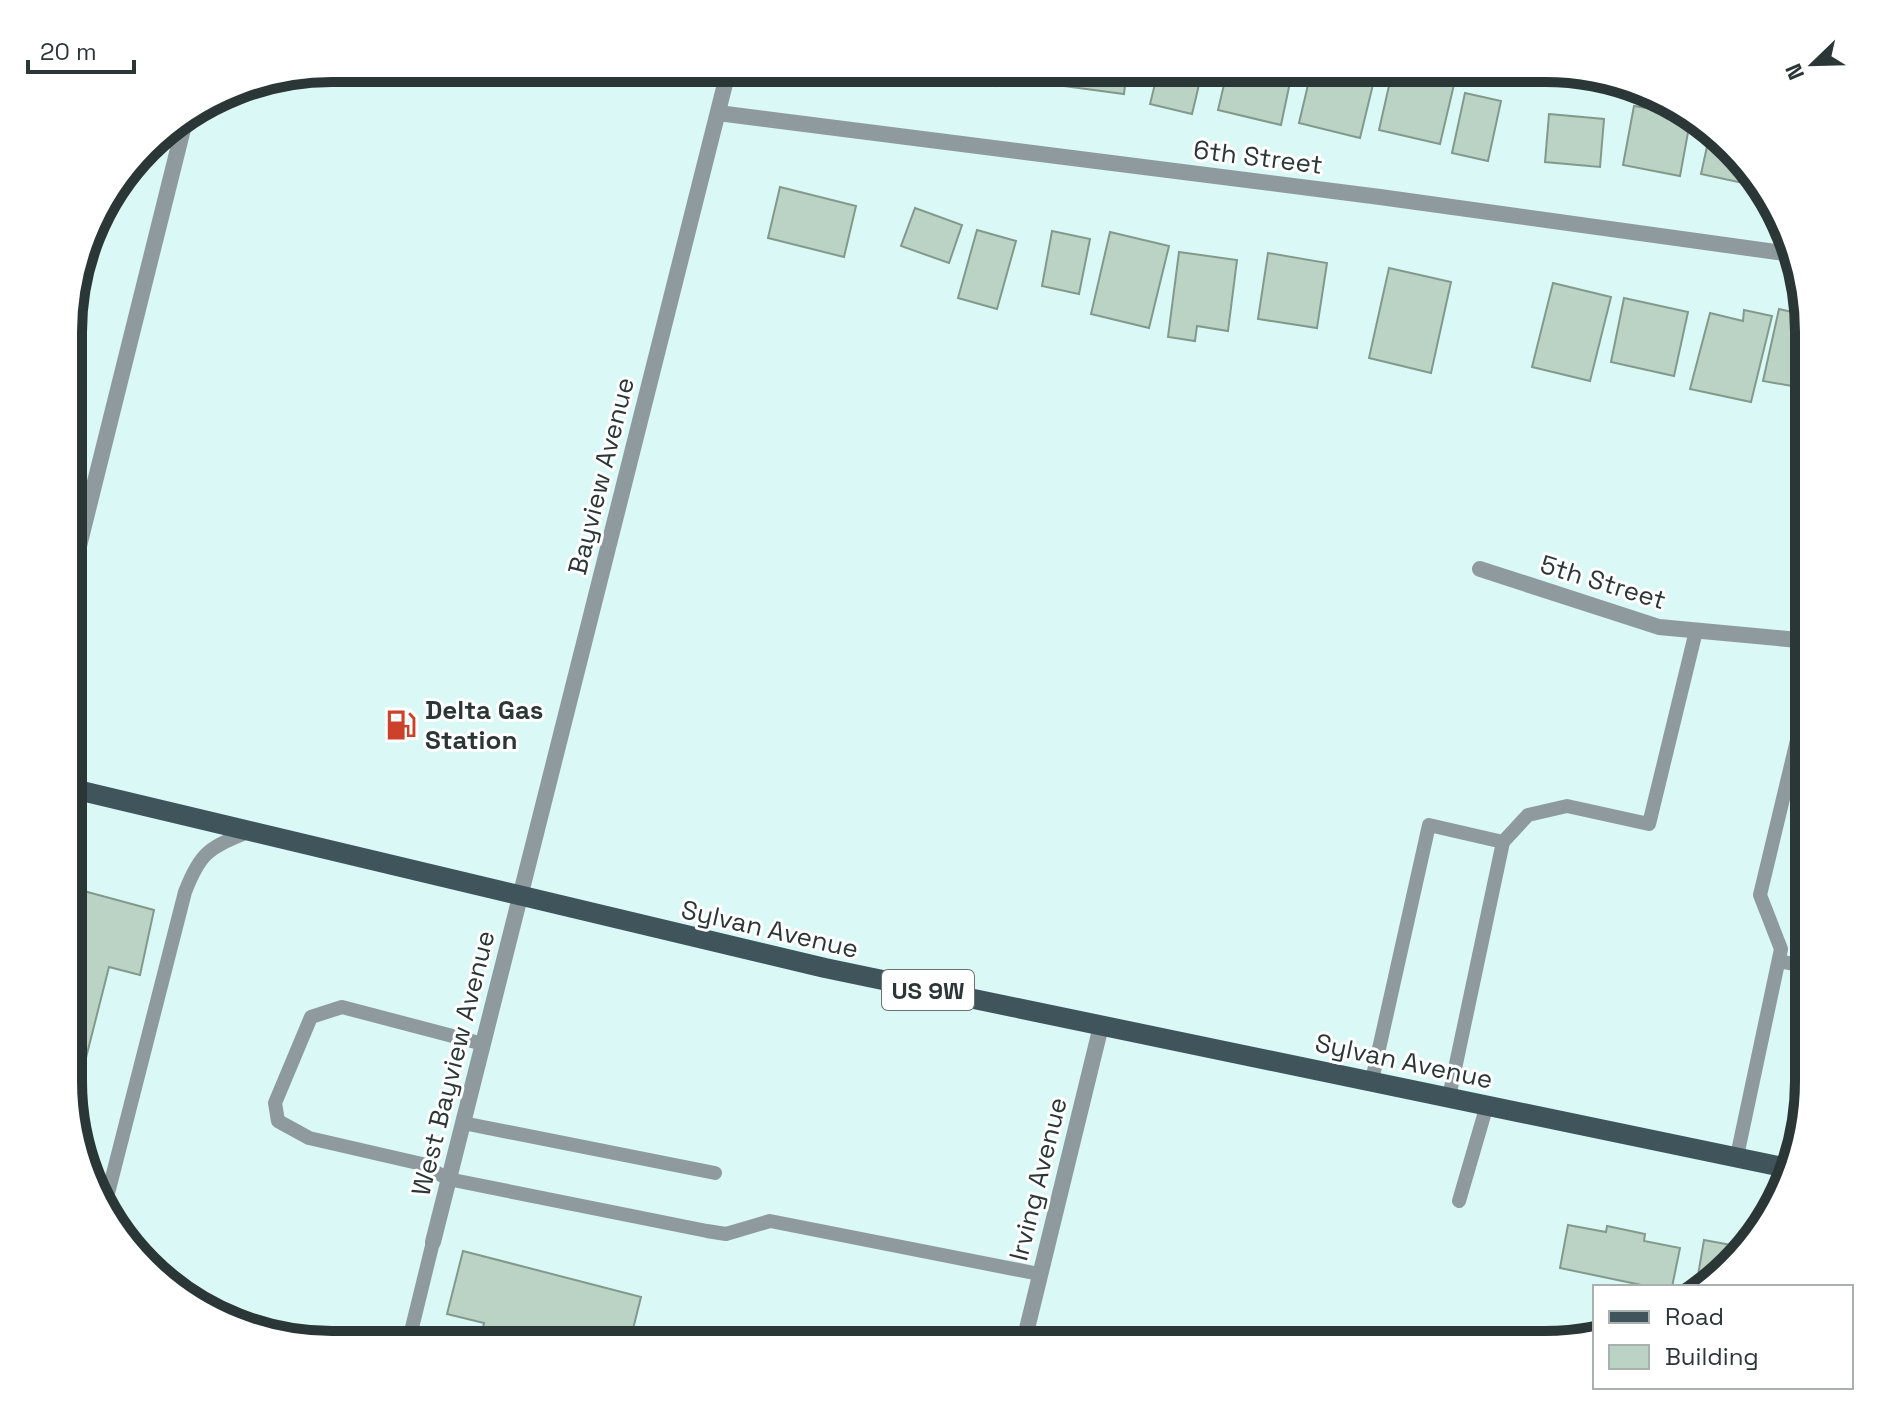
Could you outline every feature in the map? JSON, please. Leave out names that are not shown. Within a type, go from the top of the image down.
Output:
[{"type":"main road","name":"Sylvan Avenue","points":[[83,791],[825,968],[1780,1166]]},
{"type":"street","name":"Bayview Avenue","points":[[519,896],[725,83]]},
{"type":"street","name":"6th Street","points":[[718,113],[1380,197],[1782,253]]},
{"type":"street","points":[[82,532],[182,132]]},
{"type":"street","name":"5th Street","points":[[1480,569],[1659,627],[1795,640]]},
{"type":"street","name":"West Bayview Avenue","points":[[433,1242],[519,896]]},
{"type":"street","name":"Irving Avenue","points":[[1026,1331],[1101,1026]]},
{"type":"lane","points":[[1449,1097],[1503,842],[1528,815],[1567,806],[1649,824],[1696,631]]},
{"type":"lane","points":[[1737,1156],[1781,949],[1760,895],[1794,751]]},
{"type":"lane","points":[[1372,1080],[1429,825],[1503,842]]},
{"type":"lane","points":[[108,1192],[181,907],[195,864],[212,848],[250,831]]},
{"type":"lane","points":[[1779,961],[1794,964]]},
{"type":"lane","points":[[483,1044],[342,1007],[322,1012],[311,1017],[275,1103],[278,1121],[309,1138],[422,1164],[448,1179],[707,1231],[726,1234],[770,1221],[1039,1274]]},
{"type":"lane","points":[[1459,1201],[1487,1105]]},
{"type":"lane","points":[[463,1123],[715,1173]]},
{"type":"lane","points":[[411,1330],[433,1242]]},
{"type":"building","points":[[1041,83],[1125,83],[1124,94]]},
{"type":"building","points":[[1155,83],[1199,83],[1192,114],[1150,104]]},
{"type":"building","points":[[1224,83],[1290,83],[1281,125],[1218,110]]},
{"type":"building","points":[[1308,83],[1373,83],[1360,138],[1299,123]]},
{"type":"building","points":[[1390,83],[1454,83],[1440,144],[1379,130]]},
{"type":"building","points":[[1465,93],[1501,101],[1488,161],[1452,153]]},
{"type":"building","points":[[1634,106],[1653,109],[1689,128],[1680,176],[1623,165]]},
{"type":"building","points":[[1549,114],[1604,119],[1600,167],[1545,162]]},
{"type":"building","points":[[1708,142],[1745,184],[1701,174]]},
{"type":"building","points":[[780,187],[856,206],[844,257],[768,238]]},
{"type":"building","points":[[915,208],[962,225],[949,263],[901,246]]},
{"type":"building","points":[[977,230],[1016,241],[997,309],[958,298]]},
{"type":"building","points":[[1052,231],[1090,239],[1079,294],[1042,286]]},
{"type":"building","points":[[1110,232],[1169,246],[1149,328],[1091,314]]},
{"type":"building","points":[[1179,252],[1237,260],[1228,331],[1197,326],[1195,341],[1168,337]]},
{"type":"building","points":[[1268,253],[1327,263],[1317,328],[1258,319]]},
{"type":"building","points":[[1389,268],[1451,282],[1431,373],[1369,358]]},
{"type":"building","points":[[1553,283],[1611,297],[1590,381],[1532,367]]},
{"type":"building","points":[[1624,298],[1688,312],[1674,376],[1611,362]]},
{"type":"building","points":[[1779,309],[1794,312],[1795,387],[1763,381]]},
{"type":"building","points":[[1744,310],[1772,316],[1751,402],[1690,389],[1710,313],[1743,321]]},
{"type":"building","points":[[83,891],[154,910],[140,975],[109,967],[83,1070]]},
{"type":"building","points":[[1568,1225],[1606,1232],[1607,1226],[1645,1234],[1644,1241],[1680,1248],[1672,1285],[1641,1285],[1560,1268]]},
{"type":"building","points":[[1704,1240],[1733,1245],[1710,1269],[1697,1279]]},
{"type":"building","points":[[463,1251],[641,1297],[633,1330],[482,1330],[484,1323],[447,1314]]},
{"type":"place","name":"Delta Gas Station","points":[[401,725]]}]
